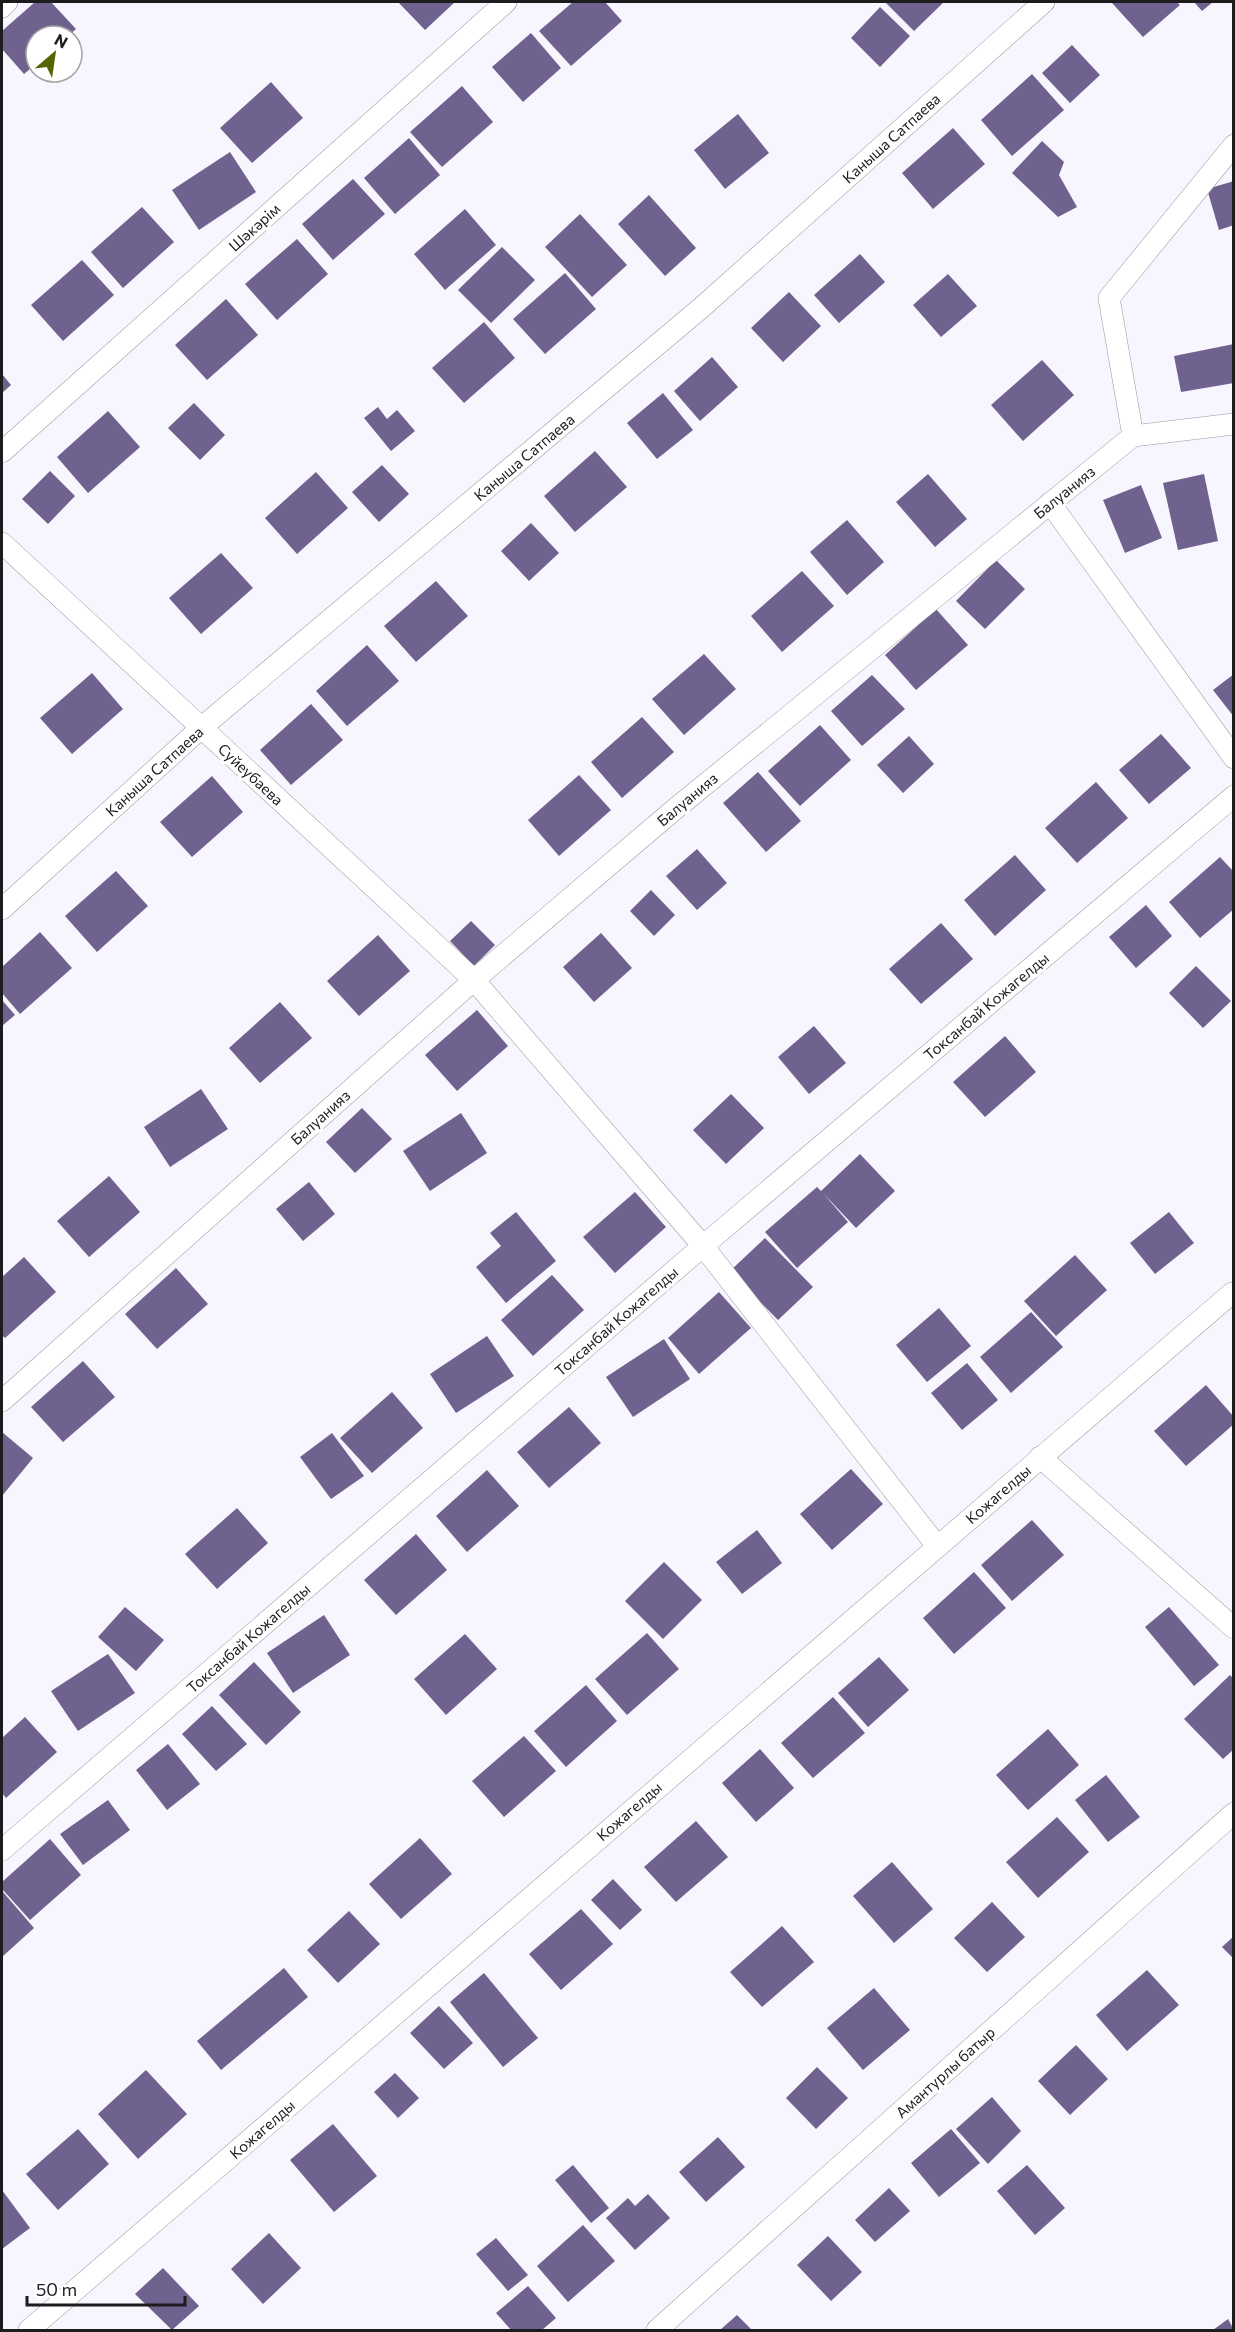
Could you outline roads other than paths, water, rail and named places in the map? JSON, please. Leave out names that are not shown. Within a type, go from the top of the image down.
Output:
[{"type":"street","points":[[2,8],[7,2]]},
{"type":"street","name":"Шәкәрім","points":[[2,452],[506,2]]},
{"type":"street","name":"Каныша Сатпаева","points":[[2,909],[201,728],[701,308],[1044,2]]},
{"type":"street","points":[[1233,145],[1109,298],[1133,436],[1233,424]]},
{"type":"street","name":"Балуанияз","points":[[2,1401],[474,980],[675,809],[1133,436]]},
{"type":"street","points":[[1050,503],[1233,758]]},
{"type":"street","name":"Суйеубаева","points":[[2,543],[474,980],[703,1246],[937,1546]]},
{"type":"street","name":"Токсанбай Кожагелды","points":[[2,1850],[703,1246],[1233,796]]},
{"type":"street","name":"Кожагелды","points":[[29,2331],[1232,1293]]},
{"type":"street","points":[[1040,1457],[1233,1628]]},
{"type":"street","name":"Амантурлы батыр","points":[[657,2331],[1233,1813]]}]
